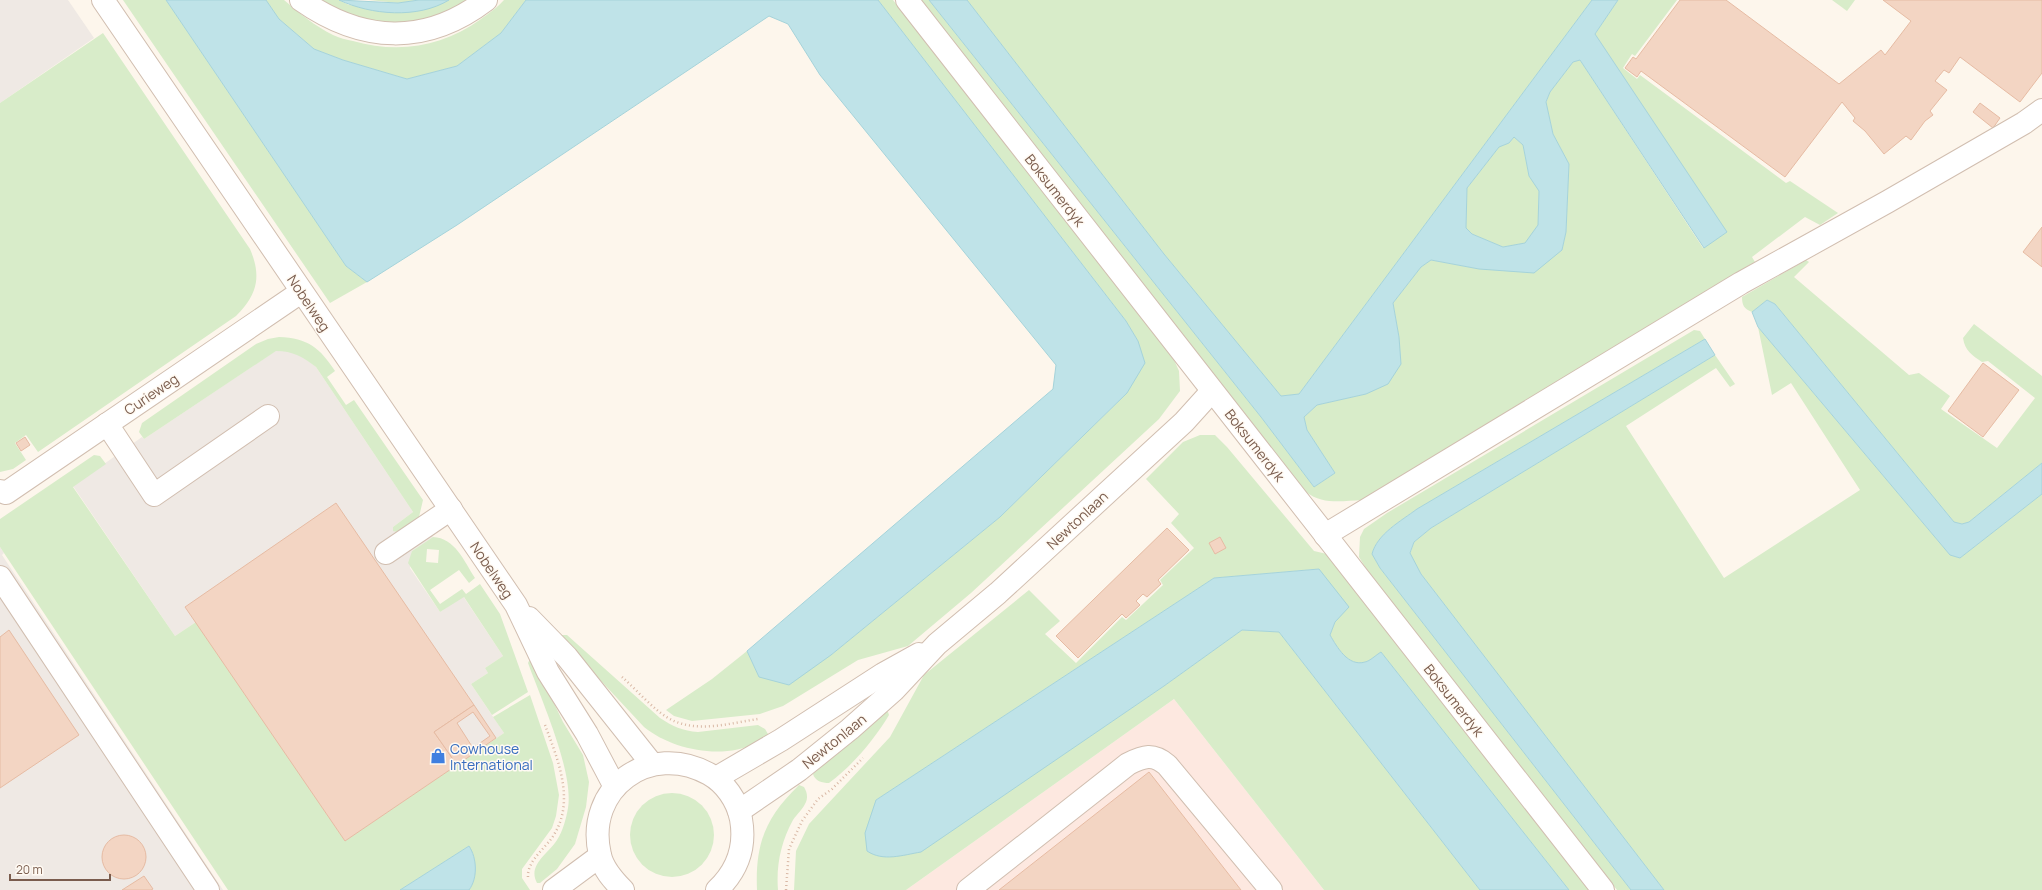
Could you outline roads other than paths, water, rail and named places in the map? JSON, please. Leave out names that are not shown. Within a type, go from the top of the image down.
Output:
[{"type":"street","name":"Nobelweg","points":[[103,0],[516,605],[548,672],[587,734],[615,787]]},
{"type":"street","points":[[301,0],[320,14],[342,24],[366,31],[399,34],[428,30],[456,20],[486,0]]},
{"type":"street","name":"Boksumerdyk","points":[[907,0],[1603,890]]},
{"type":"street","points":[[1325,535],[1741,283],[1887,202],[2024,123],[2042,110]]},
{"type":"street","name":"Curieweg","points":[[0,492],[6,493],[301,292]]},
{"type":"street","name":"Newtonlaan","points":[[739,811],[799,770],[850,729],[894,690],[937,644],[998,593],[1184,422],[1212,390]]},
{"type":"street","points":[[107,424],[154,495],[268,416]]},
{"type":"street","points":[[386,553],[451,510]]},
{"type":"street","points":[[0,577],[208,890]]},
{"type":"street","name":"Nobelweg","points":[[516,605],[567,657],[652,764]]},
{"type":"street","name":"Newtonlaan","points":[[716,778],[787,736],[883,674],[937,644]]},
{"type":"street","points":[[968,890],[1128,764],[1139,758],[1150,756],[1160,759],[1167,765],[1271,890]]},
{"type":"street","points":[[623,890],[610,876],[600,856],[597,832],[602,808],[615,787],[632,772],[652,764],[673,762],[694,766],[716,778],[729,790],[739,811],[744,834],[740,856],[727,886]]},
{"type":"street","points":[[554,890],[600,856]]},
{"type":"water","points":[[166,0],[266,0],[279,19],[314,49],[343,60],[407,79],[457,66],[501,33],[526,0],[878,0],[1126,321],[1138,341],[1145,363],[1127,393],[1000,517],[831,655],[789,685],[759,677],[747,651],[1053,389],[1056,365],[820,75],[788,24],[769,16],[457,225],[367,282],[346,266]]},
{"type":"water","points":[[339,0],[398,3],[419,0],[449,0],[437,6],[423,10],[394,13],[365,9]]},
{"type":"water","points":[[929,0],[967,0],[1164,254],[1281,396],[1299,394],[1592,0],[1618,0],[1595,34],[1727,232],[1704,248],[1580,60],[1573,62],[1550,92],[1546,102],[1553,134],[1569,164],[1566,232],[1562,250],[1534,273],[1479,269],[1431,260],[1421,267],[1393,303],[1399,337],[1401,364],[1388,384],[1366,394],[1317,405],[1304,417],[1307,430],[1335,473],[1314,487],[1261,417]],"holes":[[[1514,137],[1523,145],[1529,176],[1539,191],[1538,225],[1525,243],[1503,247],[1472,234],[1466,228],[1467,188],[1499,147],[1509,143]]]},
{"type":"water","points":[[1767,300],[1775,304],[1954,522],[1962,524],[1969,522],[2042,463],[2042,494],[1960,558],[1950,555],[1758,327],[1752,312]]},
{"type":"water","points":[[1705,339],[1715,355],[1431,528],[1414,542],[1410,553],[1421,574],[1664,890],[1631,890],[1380,568],[1372,554],[1379,540],[1390,528],[1417,509]]},
{"type":"water","points":[[1319,569],[1349,607],[1335,622],[1330,635],[1340,650],[1348,659],[1359,663],[1369,660],[1381,652],[1569,890],[1480,890],[1279,632],[1242,630],[1164,686],[921,852],[886,857],[867,851],[865,833],[876,800],[1214,578]]},
{"type":"water","points":[[469,846],[474,856],[475,874],[469,890],[400,890]]},
{"type":"place","name":"Cowhouse International","points":[[438,756]]}]
